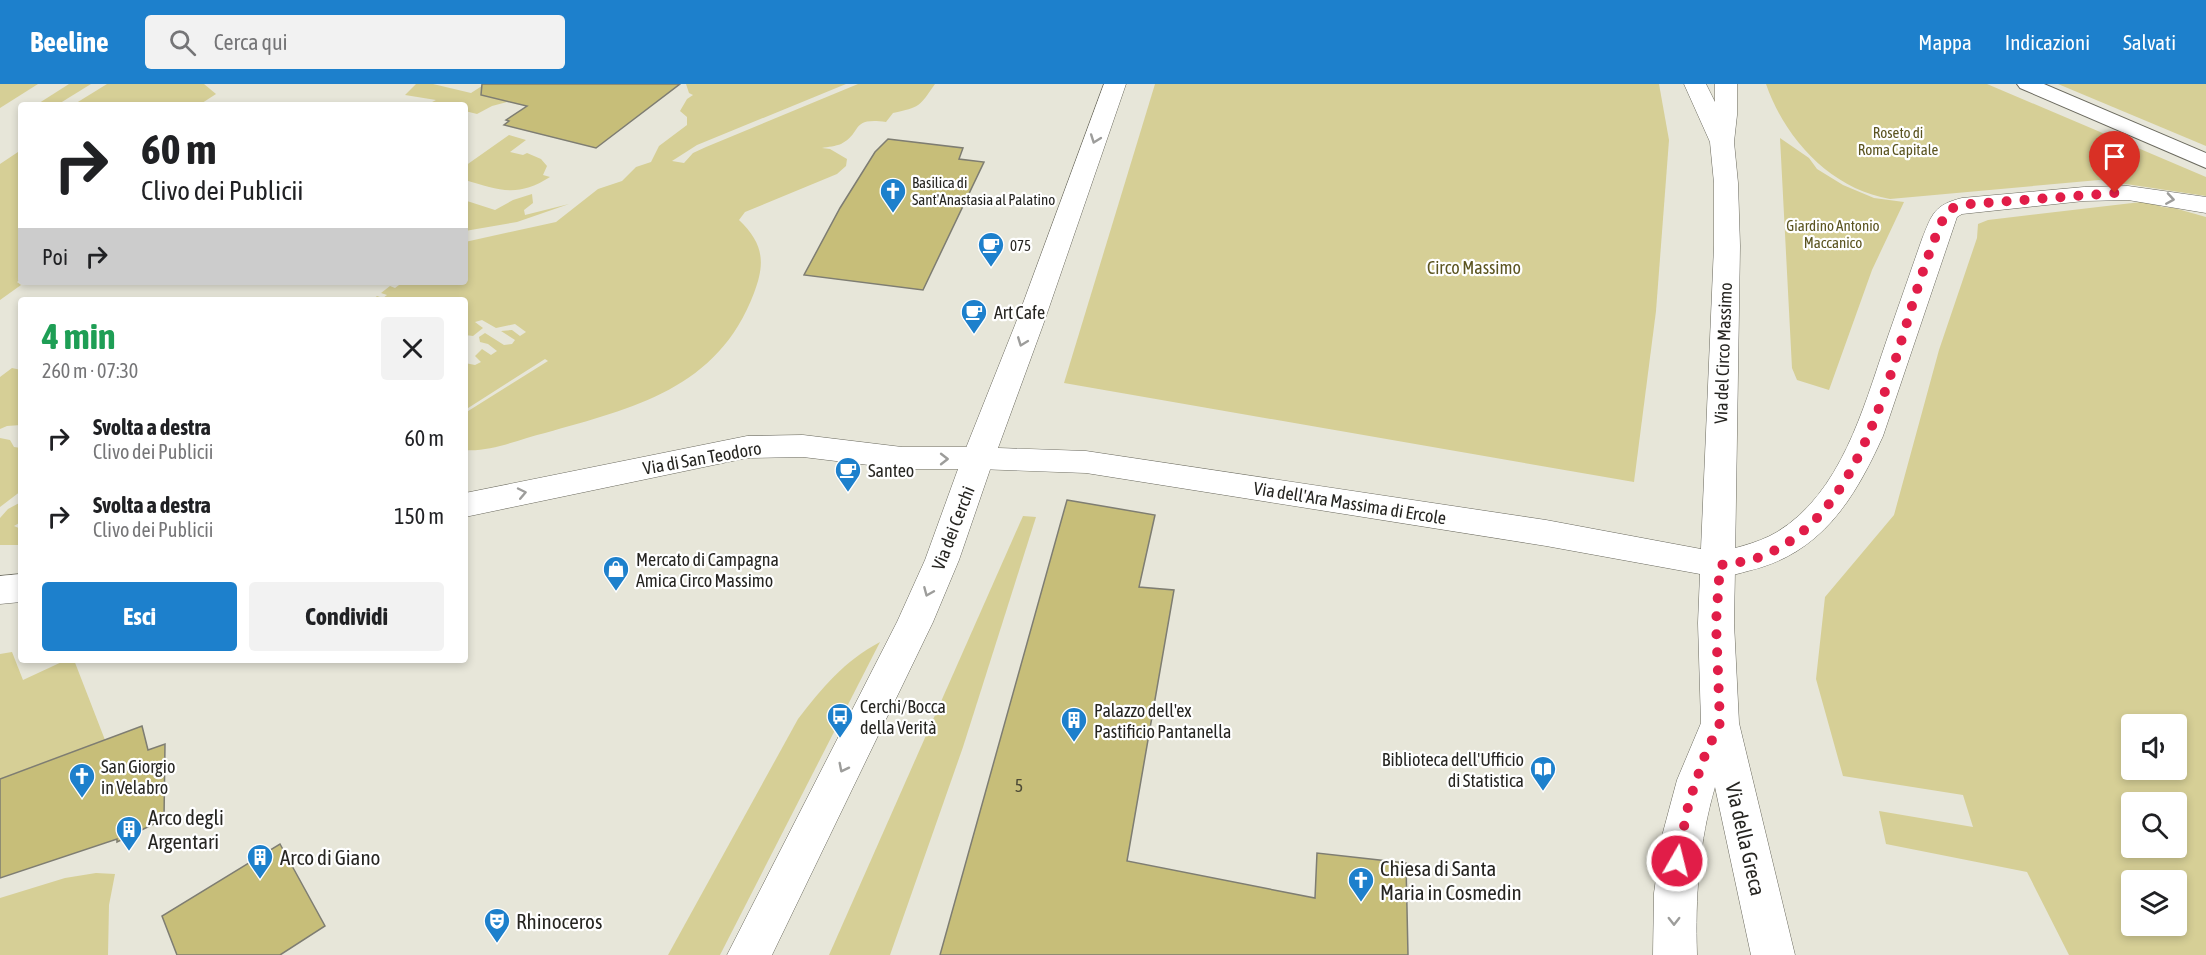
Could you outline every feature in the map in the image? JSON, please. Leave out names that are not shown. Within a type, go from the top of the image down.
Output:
[{"type":"main road","name":"Via dei Cerchi","points":[[749,955],[915,622],[942,560],[1115,84]]},
{"type":"main road","name":"Via del Circo Massimo","points":[[1695,84],[1722,142]]},
{"type":"main road","name":"Via del Circo Massimo","points":[[1720,565],[1719,485],[1727,224],[1722,142],[1726,115],[1726,84]]},
{"type":"main road","points":[[1720,565],[1762,556],[1790,540],[1813,522],[1845,484],[1877,411],[1946,213],[1953,208],[1985,202],[2102,193],[2128,193],[2206,205]]},
{"type":"main road","name":"Via di San Teodoro","points":[[468,504],[747,447],[802,446],[902,458],[978,458]]},
{"type":"main road","name":"Via dell'Ara Massima di Ercole","points":[[978,458],[1086,462],[1556,535],[1720,565]]},
{"type":"main road","name":"Via della Greca","points":[[1720,565],[1716,623],[1720,723],[1773,955]]},
{"type":"main road","points":[[0,590],[18,588]]},
{"type":"main road","name":"Via della Greca","points":[[1675,955],[1674,890],[1682,828],[1705,755],[1720,723]]},
{"type":"street","points":[[2028,84],[2206,161]]},
{"type":"green space","points":[[0,84],[38,84],[0,108]]},
{"type":"green space","points":[[69,84],[91,84],[62,102],[41,102]]},
{"type":"green space","points":[[107,84],[204,84],[216,94],[204,102],[78,102]]},
{"type":"green space","points":[[416,84],[433,84],[471,93],[485,84],[507,102],[492,106],[477,114],[468,112],[468,102],[432,102],[436,100],[405,95]]},
{"type":"green space","points":[[686,84],[846,84],[697,145],[672,161],[684,163],[693,153],[706,147],[858,84],[935,84],[918,105],[893,113],[886,122],[874,121],[861,124],[848,140],[822,148],[830,149],[847,159],[846,166],[837,174],[745,212],[739,220],[753,237],[760,254],[758,282],[738,326],[719,352],[695,373],[669,390],[610,414],[495,447],[468,450],[468,411],[548,361],[545,359],[468,408],[468,364],[475,365],[481,362],[475,356],[482,349],[491,355],[497,351],[488,344],[480,342],[479,337],[485,333],[504,345],[512,344],[515,340],[501,331],[512,330],[520,336],[526,332],[515,324],[496,328],[482,320],[475,322],[483,328],[473,336],[468,335],[468,297],[384,297],[387,295],[381,293],[390,286],[395,288],[399,285],[468,285],[468,241],[556,222],[598,189],[622,181],[636,167],[651,162],[659,146],[687,125],[687,117],[680,111],[687,99],[693,95],[689,93]]},
{"type":"green space","name":"Circo Massimo","points":[[1155,84],[1659,84],[1669,140],[1656,311],[1634,482],[1064,383]]},
{"type":"green space","name":"Roseto di Roma Capitale","points":[[1766,84],[1987,84],[2206,177],[2206,196],[2099,180],[1890,199],[1848,185],[1813,158],[1785,124]]},
{"type":"green space","points":[[2058,84],[2206,84],[2206,146]]},
{"type":"green space","points":[[509,135],[526,140],[510,152],[523,155],[527,153],[541,159],[547,166],[543,175],[550,177],[528,188],[498,189],[468,181],[468,164]]},
{"type":"green space","name":"Giardino Antonio Maccanico","points":[[1780,138],[1809,158],[1817,169],[1843,185],[1874,198],[1904,202],[1872,270],[1829,390],[1797,380],[1792,368]]},
{"type":"green space","points":[[18,152],[17,282],[21,285],[0,300],[0,164]]},
{"type":"green space","points":[[532,194],[533,203],[524,210],[525,215],[569,204],[517,222],[468,230],[468,201],[495,210],[513,200]]},
{"type":"green space","points":[[2141,202],[2151,202],[2162,207],[2206,217],[2206,955],[2069,955],[2027,872],[1886,844],[1879,811],[1973,827],[1963,795],[1843,776],[1816,679],[1825,597],[1894,515],[1939,350],[1977,238],[1978,224],[1988,220]]},
{"type":"green space","points":[[12,368],[18,369],[18,425],[0,429],[0,377]]},
{"type":"green space","points":[[0,438],[10,440],[14,447],[18,448],[18,493],[0,507]]},
{"type":"green space","points":[[18,504],[18,524],[14,526],[18,528],[18,545],[0,545],[0,518],[8,509]]},
{"type":"green space","points":[[1023,516],[1036,517],[963,747],[890,955],[829,955]]},
{"type":"green space","points":[[880,642],[720,955],[668,955],[798,719],[825,686],[845,667],[867,649]]},
{"type":"green space","points":[[12,652],[23,680],[60,663],[75,663],[105,740],[0,779],[0,654]]},
{"type":"green space","points":[[96,873],[115,874],[109,905],[108,955],[0,955],[0,898],[65,878]]},
{"type":"building","points":[[482,84],[680,84],[596,148],[504,125],[509,121],[506,120],[527,106],[481,95]]},
{"type":"building","name":"Basilica di Sant'Anastasia al Palatino","points":[[888,139],[963,148],[959,159],[984,162],[923,290],[804,275],[840,208],[875,152]]},
{"type":"building","name":"Palazzo dell'ex Pastificio Pantanella","points":[[1067,500],[1155,515],[1139,587],[1174,590],[1127,861],[1315,898],[1317,853],[1406,863],[1408,955],[940,955]]},
{"type":"building","name":"San Giorgio in Velabro","points":[[142,726],[148,750],[165,744],[164,819],[117,842],[117,839],[0,878],[0,779]]},
{"type":"building","name":"Arco di Giano","points":[[280,844],[325,926],[280,955],[177,955],[162,916]]},
{"type":"place","name":"Basilica di Sant'Anastasia al Palatino","points":[[893,214]]},
{"type":"place","name":"075","points":[[991,268]]},
{"type":"place","name":"Art Cafe","points":[[974,335]]},
{"type":"place","name":"Santeo","points":[[848,493]]},
{"type":"place","name":"Mercato di Campagna Amica Circo Massimo","points":[[616,592]]},
{"type":"place","name":"Cerchi/Bocca della Verità","points":[[840,739]]},
{"type":"place","name":"Palazzo dell'ex Pastificio Pantanella","points":[[1074,743]]},
{"type":"place","name":"Biblioteca dell'Ufficio di Statistica","points":[[1543,792]]},
{"type":"place","name":"San Giorgio in Velabro","points":[[82,799]]},
{"type":"place","name":"Arco degli Argentari","points":[[129,852]]},
{"type":"place","name":"Arco di Giano","points":[[260,880]]},
{"type":"place","name":"Chiesa di Santa Maria in Cosmedin","points":[[1361,903]]},
{"type":"place","name":"Rhinoceros","points":[[497,944]]},
{"type":"route","points":[[1677,861],[1689,802],[1705,755],[1720,723],[1716,623],[1720,565],[1762,556],[1790,540],[1813,522],[1845,484],[1877,411],[1946,213],[1953,208],[1971,204],[2115,193]]}]
